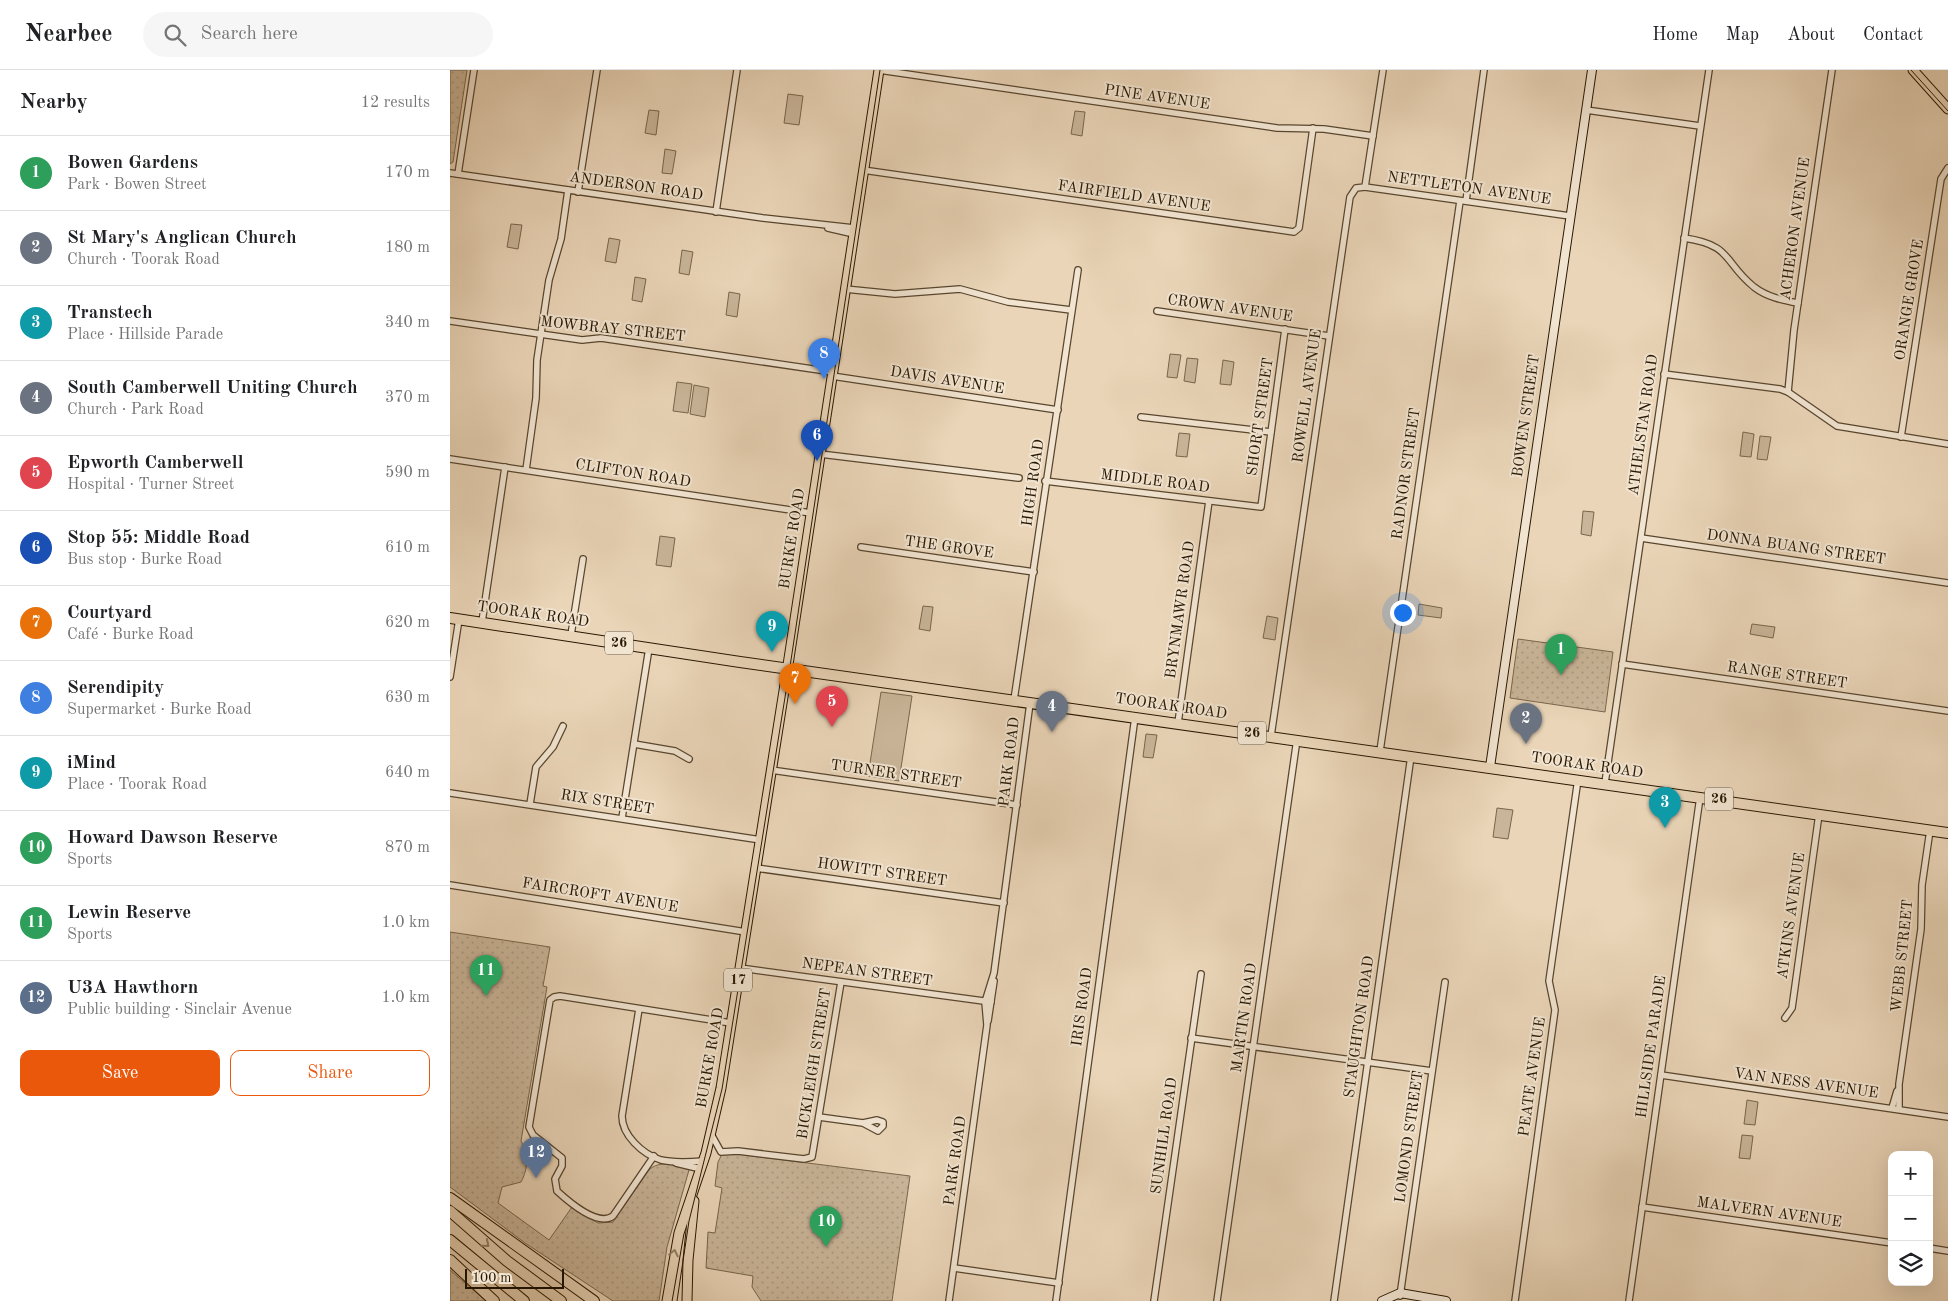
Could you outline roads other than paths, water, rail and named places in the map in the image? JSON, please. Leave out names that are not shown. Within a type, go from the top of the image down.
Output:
[{"type":"highway","name":"TOORAK ROAD","points":[[455,618],[788,669],[1380,751],[1948,833]]},
{"type":"highway","points":[[450,1198],[594,1301]]},
{"type":"highway","points":[[450,1211],[507,1261],[560,1301]]},
{"type":"highway","points":[[450,1240],[524,1301]]},
{"type":"highway","points":[[450,1260],[494,1301]]},
{"type":"main road","name":"BURKE ROAD","points":[[667,1301],[679,1233],[711,1134],[731,1023],[788,669],[878,70]]},
{"type":"main road","points":[[1913,70],[1948,109]]},
{"type":"main road","name":"BURKE ROAD","points":[[687,1301],[688,1255],[695,1188]]},
{"type":"street","points":[[458,174],[474,70]]},
{"type":"street","points":[[578,192],[597,70]]},
{"type":"street","points":[[716,212],[737,70]]},
{"type":"street","name":"PINE AVENUE","points":[[878,70],[1277,128],[1313,128],[1373,136]]},
{"type":"street","points":[[1365,187],[1383,70]]},
{"type":"street","name":"RADNOR STREET","points":[[1380,751],[1484,70]]},
{"type":"street","name":"BOWEN STREET","points":[[1490,767],[1592,70]]},
{"type":"street","name":"ATHELSTAN ROAD","points":[[1605,783],[1709,70]]},
{"type":"street","name":"ACHERON AVENUE","points":[[1788,392],[1798,303],[1832,70]]},
{"type":"street","points":[[1586,110],[1700,126]]},
{"type":"street","name":"FAIRFIELD AVENUE","points":[[863,170],[1294,232],[1299,228],[1313,128]]},
{"type":"street","name":"ORANGE GROVE","points":[[1901,437],[1941,180],[1948,168]]},
{"type":"street","name":"ANDERSON ROAD","points":[[450,173],[854,231]]},
{"type":"street","name":"NETTLETON AVENUE","points":[[1365,187],[1570,216]]},
{"type":"street","name":"ROWELL AVENUE","points":[[1271,736],[1350,194],[1356,188],[1365,187]]},
{"type":"street","points":[[526,470],[536,398],[536,366],[550,272],[561,238],[568,190]]},
{"type":"street","points":[[1684,238],[1704,241],[1714,246],[1730,258],[1755,288],[1774,298],[1798,303]]},
{"type":"street","name":"HIGH ROAD","points":[[1014,700],[1078,270]]},
{"type":"street","points":[[845,289],[895,294],[960,289],[1002,300],[1071,310]]},
{"type":"street","name":"CROWN AVENUE","points":[[1157,311],[1330,336]]},
{"type":"street","name":"MOWBRAY STREET","points":[[450,322],[582,340],[601,338],[832,374]]},
{"type":"street","name":"SHORT STREET","points":[[1261,507],[1285,329]]},
{"type":"street","name":"DAVIS AVENUE","points":[[832,374],[1058,410]]},
{"type":"street","points":[[1664,374],[1780,389],[1788,392],[1837,426],[1948,444]]},
{"type":"street","points":[[1141,417],[1271,432]]},
{"type":"street","points":[[820,454],[1019,478]]},
{"type":"street","name":"CLIFTON ROAD","points":[[450,459],[811,513]]},
{"type":"street","points":[[482,622],[505,467]]},
{"type":"street","name":"MIDDLE ROAD","points":[[1046,481],[1261,507]]},
{"type":"street","name":"BRYNMAWR ROAD","points":[[1178,723],[1209,501]]},
{"type":"street","name":"DONNA BUANG STREET","points":[[1641,538],[1948,583]]},
{"type":"street","name":"THE GROVE","points":[[861,547],[1034,572]]},
{"type":"street","points":[[572,636],[583,559]]},
{"type":"street","points":[[450,677],[455,618]]},
{"type":"street","points":[[622,818],[649,648]]},
{"type":"street","name":"RANGE STREET","points":[[1622,664],[1948,712]]},
{"type":"street","name":"PARK ROAD","points":[[949,1301],[987,1025],[991,1011],[988,1002],[994,988],[994,973],[1030,703]]},
{"type":"street","name":"IRIS ROAD","points":[[1056,1301],[1135,717]]},
{"type":"street","points":[[530,804],[536,767],[552,748],[563,726]]},
{"type":"street","name":"MARTIN ROAD","points":[[1217,1301],[1297,740]]},
{"type":"street","points":[[634,744],[675,751],[689,759]]},
{"type":"street","name":"STAUGHTON ROAD","points":[[1334,1301],[1411,756]]},
{"type":"street","name":"TURNER STREET","points":[[772,770],[1017,806]]},
{"type":"street","name":"PEATE AVENUE","points":[[1515,1301],[1555,1010],[1549,981],[1578,779]]},
{"type":"street","name":"RIX STREET","points":[[450,793],[760,840]]},
{"type":"street","name":"HILLSIDE PARADE","points":[[1629,1301],[1700,797]]},
{"type":"street","name":"ATKINS AVENUE","points":[[1785,1018],[1792,1008],[1819,814]]},
{"type":"street","name":"WEBB STREET","points":[[1899,1110],[1899,1084],[1921,929],[1922,885],[1930,830]]},
{"type":"street","name":"HOWITT STREET","points":[[756,868],[1004,903]]},
{"type":"street","name":"FAIRCROFT AVENUE","points":[[450,885],[746,932]]},
{"type":"street","name":"NEPEAN STREET","points":[[740,968],[988,1002]]},
{"type":"street","name":"SUNHILL ROAD","points":[[1154,1301],[1201,974]]},
{"type":"street","name":"BICKLEIGH STREET","points":[[711,1134],[721,1152],[810,1158],[814,1149],[841,982]]},
{"type":"street","name":"LOMOND STREET","points":[[1400,1295],[1445,982]]},
{"type":"street","points":[[654,1156],[613,1216],[608,1220],[598,1220],[557,1191],[555,1179],[562,1166],[562,1158],[533,1135],[529,1127],[549,1002],[554,996],[560,996],[731,1023]]},
{"type":"street","points":[[639,1009],[622,1120],[629,1137],[654,1156],[674,1162],[702,1165]]},
{"type":"street","points":[[1191,1038],[1432,1071]]},
{"type":"street","name":"VAN NESS AVENUE","points":[[1661,1075],[1948,1117]]},
{"type":"street","name":"WEBB STREET","points":[[1892,1108],[1899,1084]]},
{"type":"street","points":[[819,1117],[863,1123]]},
{"type":"street","name":"MALVERN AVENUE","points":[[1642,1207],[1888,1242]]},
{"type":"street","points":[[1933,1249],[1948,1251]]},
{"type":"street","points":[[954,1268],[1059,1283]]},
{"type":"street","name":"PEATE AVENUE","points":[[1511,1301],[1515,1290]]},
{"type":"street","points":[[1382,1301],[1400,1295],[1446,1301]]},
{"type":"street","points":[[1390,1301],[1400,1295],[1434,1301]]},
{"type":"tram line","points":[[677,1301],[689,1221],[722,1089],[791,660],[880,70]]},
{"type":"tram line","points":[[1911,70],[1948,111]]},
{"type":"place","name":"Serendipity","points":[[824,379]]},
{"type":"place","name":"Stop 55: Middle Road","points":[[817,461]]},
{"type":"place","name":"iMind","points":[[772,652]]},
{"type":"place","name":"Bowen Gardens","points":[[1561,675]]},
{"type":"place","name":"Courtyard","points":[[795,704]]},
{"type":"place","name":"Epworth Camberwell","points":[[832,727]]},
{"type":"place","name":"South Camberwell Uniting Church","points":[[1052,732]]},
{"type":"place","name":"St Mary's Anglican Church","points":[[1526,744]]},
{"type":"place","name":"Transtech","points":[[1665,828]]},
{"type":"place","name":"Lewin Reserve","points":[[486,996]]},
{"type":"place","name":"U3A Hawthorn","points":[[536,1178]]},
{"type":"place","name":"Howard Dawson Reserve","points":[[826,1247]]}]
